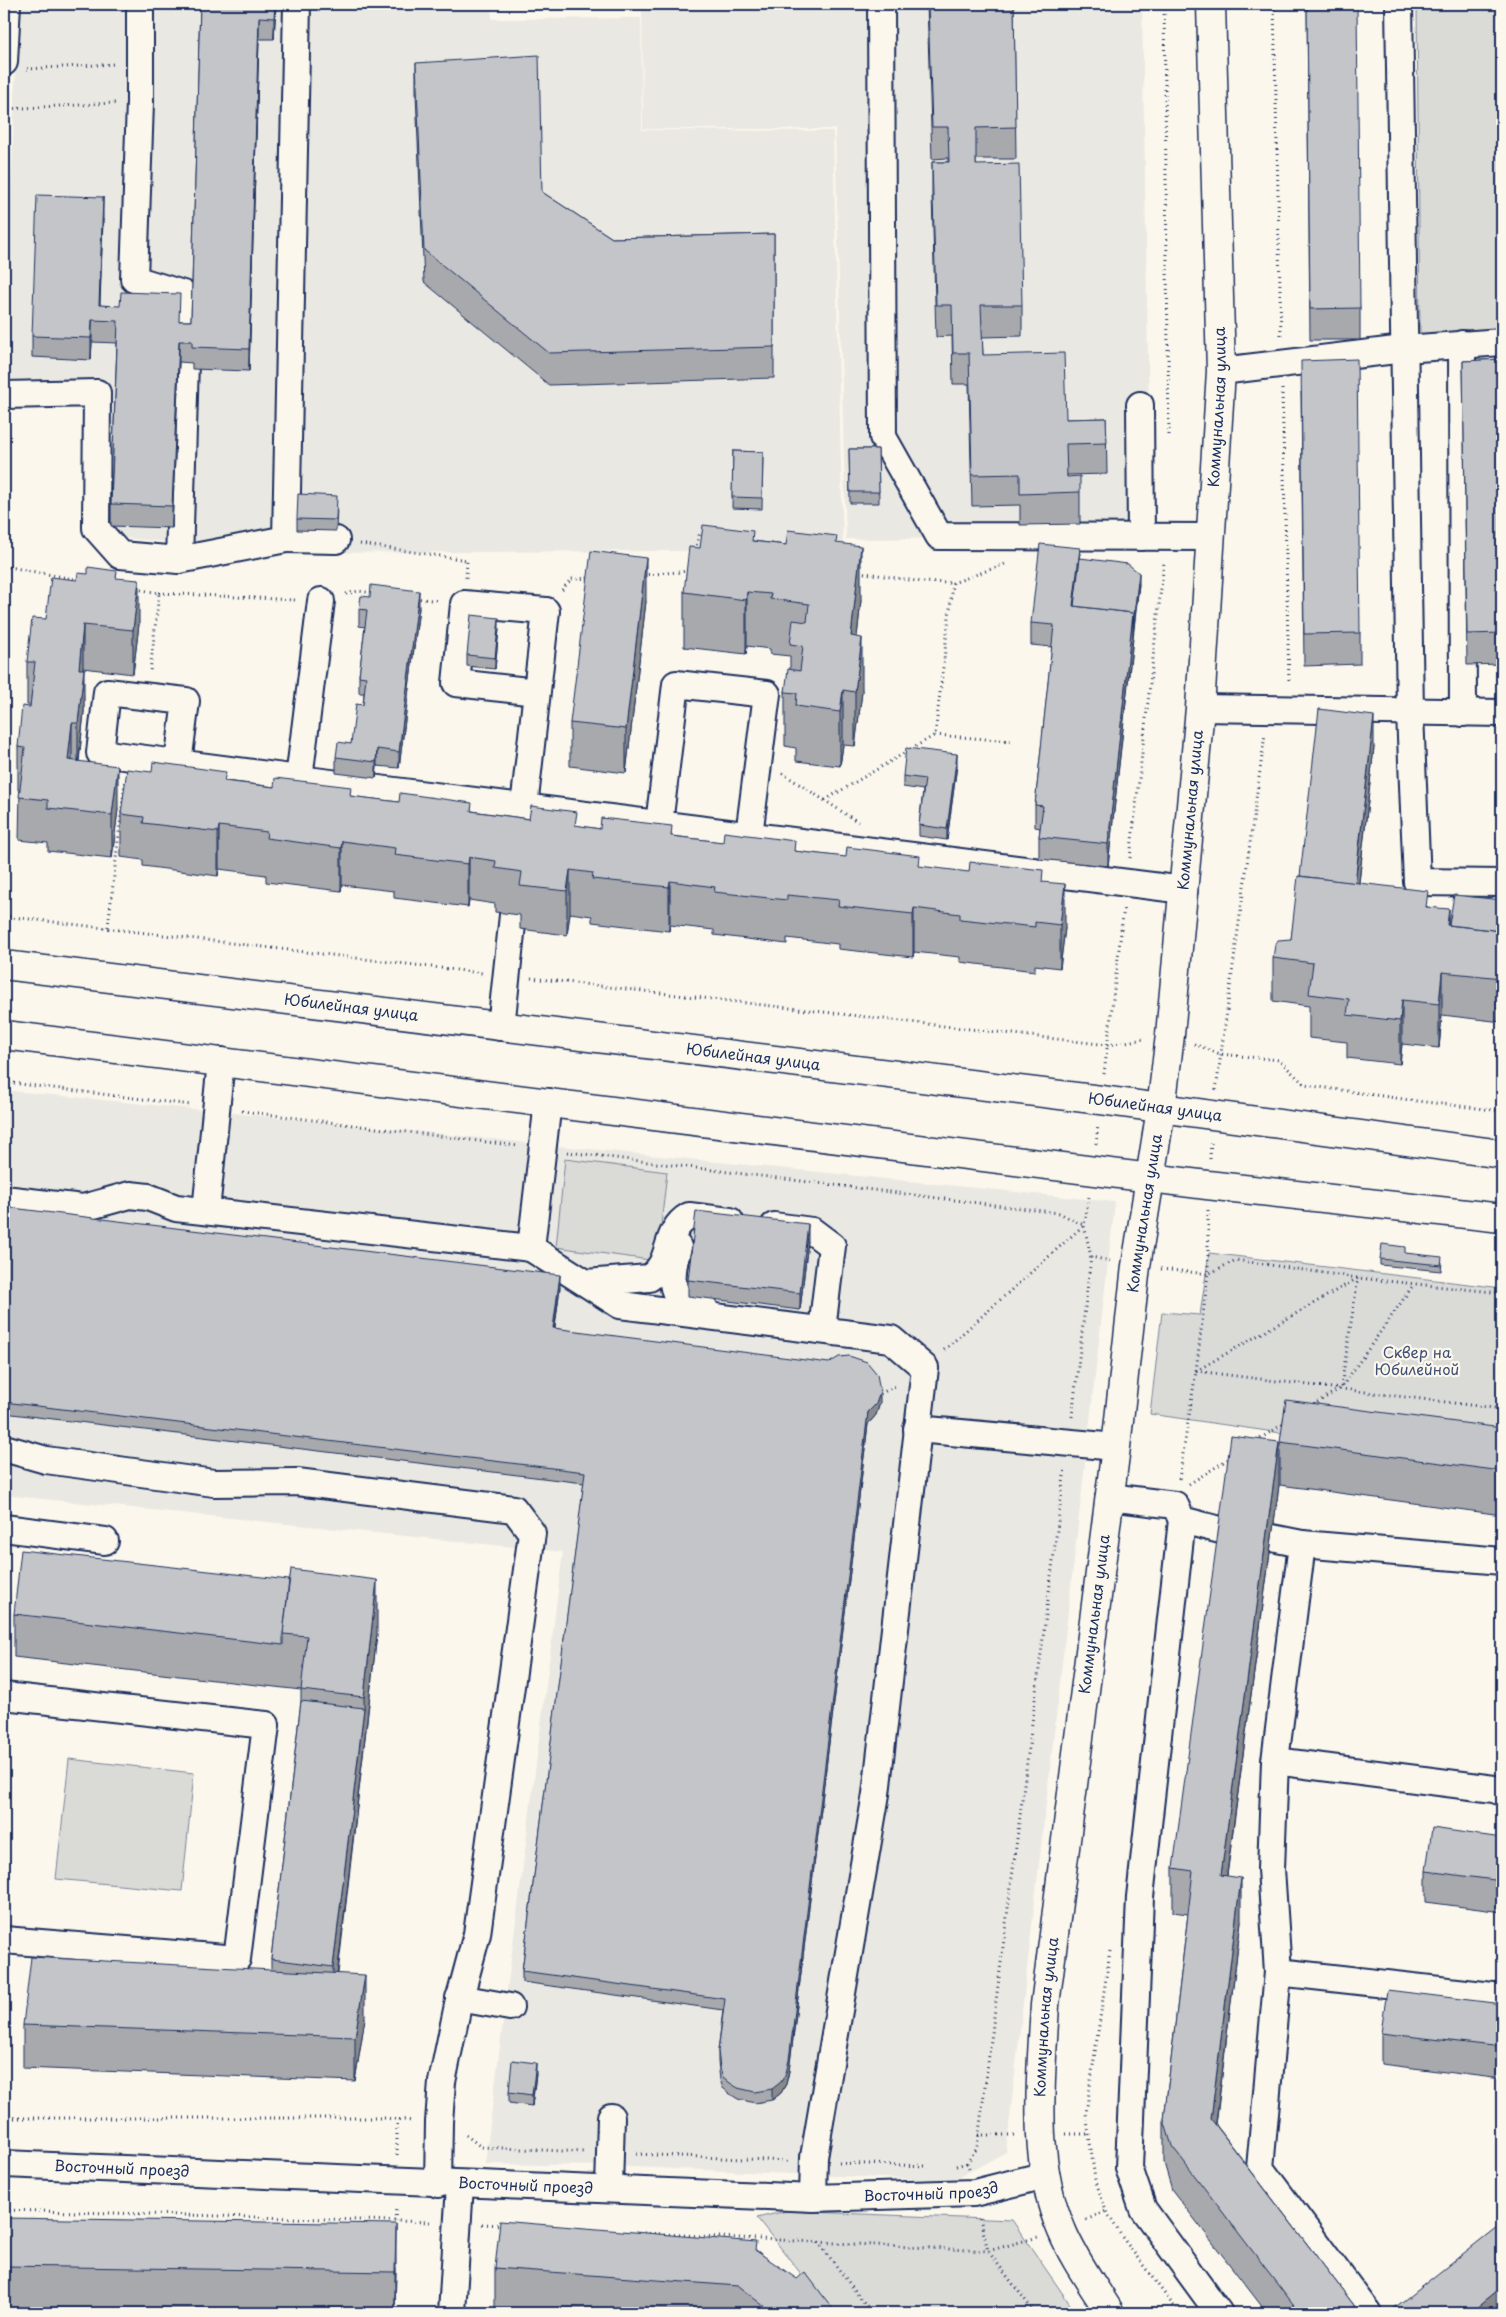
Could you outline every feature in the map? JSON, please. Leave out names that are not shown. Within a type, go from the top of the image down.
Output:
[{"type":"main road","name":"Коммунальная улица","points":[[1110,2313],[1071,2250],[1061,2231],[1055,2212],[1046,2175],[1041,2135],[1040,2090],[1045,2005],[1110,1497],[1136,1266],[1170,1035],[1200,708],[1209,537],[1221,371],[1211,4]]},
{"type":"main road","name":"Юбилейная улица","points":[[4,965],[1091,1098],[1160,1109],[1502,1154]]},
{"type":"main road","points":[[4,1035],[1207,1185],[1502,1218]]},
{"type":"street","points":[[7,4],[9,62]]},
{"type":"street","points":[[140,4],[140,102],[134,279],[186,295],[186,353],[179,560]]},
{"type":"street","points":[[286,539],[297,4]]},
{"type":"street","points":[[881,4],[883,437],[939,536],[1209,537]]},
{"type":"street","points":[[1399,4],[1410,713],[1417,882],[1502,882]]},
{"type":"street","points":[[1221,371],[1404,349],[1502,342]]},
{"type":"street","points":[[1462,344],[1463,713]]},
{"type":"street","points":[[4,395],[97,393],[96,528],[120,554],[179,560],[286,539],[336,540]]},
{"type":"street","points":[[1140,405],[1141,537]]},
{"type":"street","points":[[300,779],[321,601]]},
{"type":"street","points":[[501,1027],[546,611],[464,604],[456,683],[537,692]]},
{"type":"street","points":[[658,824],[676,684],[767,694],[749,835]]},
{"type":"street","points":[[178,764],[186,701],[107,692],[100,753],[178,764],[1184,890]]},
{"type":"street","points":[[1200,708],[1410,713],[1502,713]]},
{"type":"street","points":[[206,1211],[221,1061]]},
{"type":"street","points":[[530,1248],[548,1102]]},
{"type":"street","points":[[4,1199],[83,1208],[130,1195],[148,1197],[176,1208],[530,1248],[620,1305],[822,1327],[891,1339],[925,1368],[876,1794],[814,2162],[813,2198]]},
{"type":"street","points":[[586,1283],[649,1278],[658,1272],[665,1262],[668,1244],[675,1229],[682,1220],[689,1216],[812,1231],[832,1246],[822,1327]]},
{"type":"street","points":[[705,1218],[693,1225],[680,1239],[673,1262],[673,1286],[679,1299],[690,1307],[796,1320],[822,1327]]},
{"type":"street","points":[[917,1429],[1116,1447]]},
{"type":"street","points":[[4,1448],[46,1460],[214,1483],[297,1482],[514,1509],[532,1533],[477,1934],[460,1998],[442,2082],[439,2122],[457,2223],[452,2313]]},
{"type":"street","points":[[1110,1497],[1178,1506],[1224,1531]]},
{"type":"street","points":[[1178,1506],[1140,1897],[1129,2168],[1144,2208],[1219,2313]]},
{"type":"street","points":[[4,1528],[105,1541]]},
{"type":"street","points":[[1272,1538],[1302,1544],[1502,1561]]},
{"type":"street","points":[[1302,1544],[1275,1761],[1271,1869],[1278,1972],[1260,2168],[1368,2313]]},
{"type":"street","points":[[4,1696],[266,1726],[237,1959],[4,1940]]},
{"type":"street","points":[[1275,1761],[1494,1789],[1502,1792]]},
{"type":"street","points":[[1278,1972],[1502,1997]]},
{"type":"street","points":[[460,1998],[510,2007]]},
{"type":"street","points":[[609,2189],[611,2117]]},
{"type":"street","name":"Восточный проезд","points":[[4,2164],[813,2198],[974,2192],[1046,2175]]},
{"type":"path","points":[[1164,4],[1168,440]]},
{"type":"path","points":[[1178,1506],[1208,1274],[1207,1185],[1220,1054],[1269,710],[1289,686],[1274,4]]},
{"type":"path","points":[[9,62],[140,63]]},
{"type":"path","points":[[4,109],[140,102]]},
{"type":"path","points":[[692,556],[700,532]]},
{"type":"path","points":[[336,540],[468,560],[464,604]]},
{"type":"path","points":[[857,571],[922,582],[953,583],[1011,561]]},
{"type":"path","points":[[683,573],[687,565]]},
{"type":"path","points":[[4,566],[86,581]]},
{"type":"path","points":[[636,575],[683,573],[697,568]]},
{"type":"path","points":[[546,611],[571,579],[599,577]]},
{"type":"path","points":[[935,735],[953,583]]},
{"type":"path","points":[[132,588],[159,593],[148,696]]},
{"type":"path","points":[[825,800],[935,735],[1011,741]]},
{"type":"path","points":[[108,927],[128,757]]},
{"type":"path","points":[[758,757],[863,825]]},
{"type":"path","points":[[4,916],[1108,1045],[1170,1035],[1220,1054],[1279,1060],[1306,1085],[1502,1111]]},
{"type":"path","points":[[4,1082],[191,1105]]},
{"type":"path","points":[[240,1111],[524,1146]]},
{"type":"path","points":[[581,1153],[1060,1212],[1084,1225],[1091,1257],[1069,1442],[977,2148],[967,2163],[950,2167]]},
{"type":"path","points":[[1091,1257],[1136,1266],[1208,1274],[1236,1260],[1358,1278],[1502,1294]]},
{"type":"path","points":[[1196,1371],[1358,1278]]},
{"type":"path","points":[[1341,1388],[1358,1278]]},
{"type":"path","points":[[1308,1409],[1341,1388],[1414,1284]]},
{"type":"path","points":[[1196,1371],[1502,1409]]},
{"type":"path","points":[[1250,1445],[1292,1419]]},
{"type":"path","points":[[1178,1506],[1234,1455]]},
{"type":"path","points":[[4,2118],[385,2118],[461,2123],[464,2134],[481,2147],[931,2166]]},
{"type":"path","points":[[967,2163],[988,2251],[1035,2313]]},
{"type":"path","points":[[4,2210],[506,2226]]},
{"type":"path","points":[[642,2233],[988,2251]]},
{"type":"path","points":[[818,2242],[872,2313]]},
{"type":"shaded area","points":[[18,4],[491,4],[492,19],[641,18],[642,130],[833,131],[843,550],[277,553],[86,534],[90,382],[4,379]]},
{"type":"shaded area","points":[[642,4],[1142,4],[1151,537],[846,539],[835,129],[643,129]]},
{"type":"shaded area","points":[[4,1090],[1115,1202],[1006,2152],[952,2181],[609,2166],[485,2164],[563,1552],[4,1495]]},
{"type":"green space","points":[[1417,4],[1502,4],[1502,329],[1420,336]]},
{"type":"green space","points":[[565,1159],[667,1172],[657,1261],[556,1247]]},
{"type":"green space","name":"Сквер на Юбилейной","points":[[1209,1253],[1502,1288],[1502,1465],[1150,1414],[1162,1312],[1200,1315]]},
{"type":"green space","points":[[69,1759],[194,1773],[182,1891],[56,1879]]},
{"type":"green space","points":[[786,2211],[1012,2220],[1076,2313],[832,2313],[757,2218]]},
{"type":"building","points":[[200,4],[275,4],[274,18],[259,17],[249,349],[192,347],[192,341],[179,341],[172,506],[111,504],[118,321],[92,320],[91,338],[32,336],[37,195],[103,197],[99,305],[120,306],[121,292],[180,294],[179,321],[191,321]]},
{"type":"building","points":[[928,4],[1014,4],[1016,127],[976,128],[976,165],[1019,164],[1022,305],[981,305],[983,355],[1064,353],[1066,419],[1106,418],[1107,443],[1066,444],[1067,477],[1080,476],[1080,492],[1020,494],[1020,474],[972,475],[969,353],[953,353],[952,305],[936,305],[932,162],[949,162],[948,127],[932,127]]},
{"type":"building","points":[[1307,4],[1357,4],[1360,308],[1310,309]]},
{"type":"building","points":[[539,55],[542,192],[612,238],[774,234],[774,347],[549,353],[424,250],[416,63]]},
{"type":"building","points":[[1357,359],[1360,633],[1304,634],[1301,361]]},
{"type":"building","points":[[1502,359],[1502,633],[1467,634],[1463,361]]},
{"type":"building","points":[[849,449],[878,449],[879,492],[850,492]]},
{"type":"building","points":[[733,451],[763,452],[762,498],[732,497]]},
{"type":"building","points":[[298,494],[337,496],[336,520],[297,519]]},
{"type":"building","points":[[703,525],[753,531],[752,541],[786,545],[788,530],[837,536],[836,543],[861,546],[851,636],[862,638],[855,692],[843,690],[840,712],[796,706],[797,693],[785,692],[788,669],[800,671],[803,646],[790,644],[793,620],[807,622],[809,604],[770,599],[771,594],[747,592],[746,600],[684,592],[689,547],[700,548]]},
{"type":"building","points":[[1040,544],[1080,548],[1073,606],[1133,613],[1108,844],[1039,837],[1043,806],[1035,805],[1054,625],[1031,623]]},
{"type":"building","points":[[591,551],[646,558],[626,729],[570,723]]},
{"type":"building","points":[[1080,558],[1128,564],[1139,573],[1133,623],[1133,613],[1074,606]]},
{"type":"building","points":[[88,567],[117,571],[116,578],[139,580],[133,630],[83,625],[79,669],[84,669],[78,723],[72,723],[68,760],[118,766],[112,815],[48,808],[48,800],[19,797],[25,748],[18,747],[22,706],[30,707],[35,662],[27,662],[32,618],[46,619],[51,577],[77,580],[78,573],[88,574]]},
{"type":"building","points":[[371,585],[419,591],[399,752],[377,749],[376,762],[336,757],[338,742],[351,744],[356,704],[363,705],[366,677],[359,676],[367,610],[359,609],[361,596],[370,597]]},
{"type":"building","points":[[471,615],[499,618],[495,658],[467,655]]},
{"type":"building","points":[[1319,709],[1374,716],[1355,883],[1300,876]]},
{"type":"building","points":[[906,748],[957,754],[947,829],[919,825],[925,779],[903,776]]},
{"type":"building","points":[[153,762],[226,772],[224,781],[274,787],[275,778],[351,787],[350,796],[399,802],[400,793],[472,803],[471,811],[529,819],[531,806],[577,812],[575,825],[600,829],[601,818],[672,826],[671,836],[723,842],[724,832],[795,841],[794,851],[846,857],[847,847],[920,856],[919,866],[969,872],[970,862],[1043,870],[1042,882],[1065,884],[1060,925],[1035,922],[1035,927],[960,919],[960,914],[914,908],[913,914],[838,906],[839,900],[787,895],[787,900],[714,892],[715,887],[670,881],[669,887],[592,879],[593,873],[570,870],[567,891],[520,886],[522,872],[495,868],[496,861],[469,857],[468,864],[394,855],[395,848],[342,841],[341,848],[266,838],[267,832],[219,826],[218,832],[143,823],[144,817],[121,814],[127,769],[152,772]]},
{"type":"building","points":[[1298,876],[1428,891],[1426,907],[1449,909],[1447,925],[1502,931],[1502,978],[1442,972],[1439,1004],[1402,1000],[1400,1021],[1347,1015],[1349,999],[1309,994],[1313,963],[1273,958],[1275,945],[1278,940],[1291,939]]},
{"type":"building","points":[[1454,895],[1502,900],[1502,931],[1449,925]]},
{"type":"building","points":[[4,1207],[560,1275],[553,1328],[829,1363],[839,1357],[849,1356],[867,1362],[877,1374],[880,1392],[876,1404],[868,1412],[789,2060],[786,2073],[781,2082],[772,2089],[755,2092],[738,2088],[723,2077],[718,2051],[725,1999],[522,1971],[585,1472],[4,1402]]},
{"type":"building","points":[[696,1211],[808,1224],[800,1293],[688,1280]]},
{"type":"building","points":[[1382,1244],[1405,1247],[1405,1253],[1442,1257],[1441,1265],[1380,1259]]},
{"type":"building","points":[[1286,1400],[1502,1428],[1502,1471],[1280,1442]]},
{"type":"building","points":[[1231,1436],[1279,1442],[1221,1875],[1241,1878],[1211,2119],[1360,2313],[1300,2313],[1172,2146],[1164,2120],[1193,1871],[1173,1868]]},
{"type":"building","points":[[21,1550],[289,1580],[283,1645],[14,1614]]},
{"type":"building","points":[[291,1569],[377,1580],[364,1697],[301,1690],[307,1636],[283,1634]]},
{"type":"building","points":[[301,1701],[364,1708],[333,1967],[271,1959]]},
{"type":"building","points":[[1432,1828],[1502,1838],[1502,1881],[1426,1871]]},
{"type":"building","points":[[31,1957],[365,1975],[355,2037],[23,2025]]},
{"type":"building","points":[[1387,1990],[1502,2004],[1502,2047],[1381,2033]]},
{"type":"building","points":[[512,2060],[536,2063],[532,2095],[509,2092]]},
{"type":"building","points":[[4,2218],[396,2224],[395,2272],[4,2266]]},
{"type":"building","points":[[500,2221],[756,2242],[755,2250],[797,2279],[805,2272],[836,2313],[769,2313],[765,2307],[738,2286],[495,2268]]},
{"type":"building","points":[[1502,2223],[1502,2287],[1470,2313],[1388,2313]]}]
